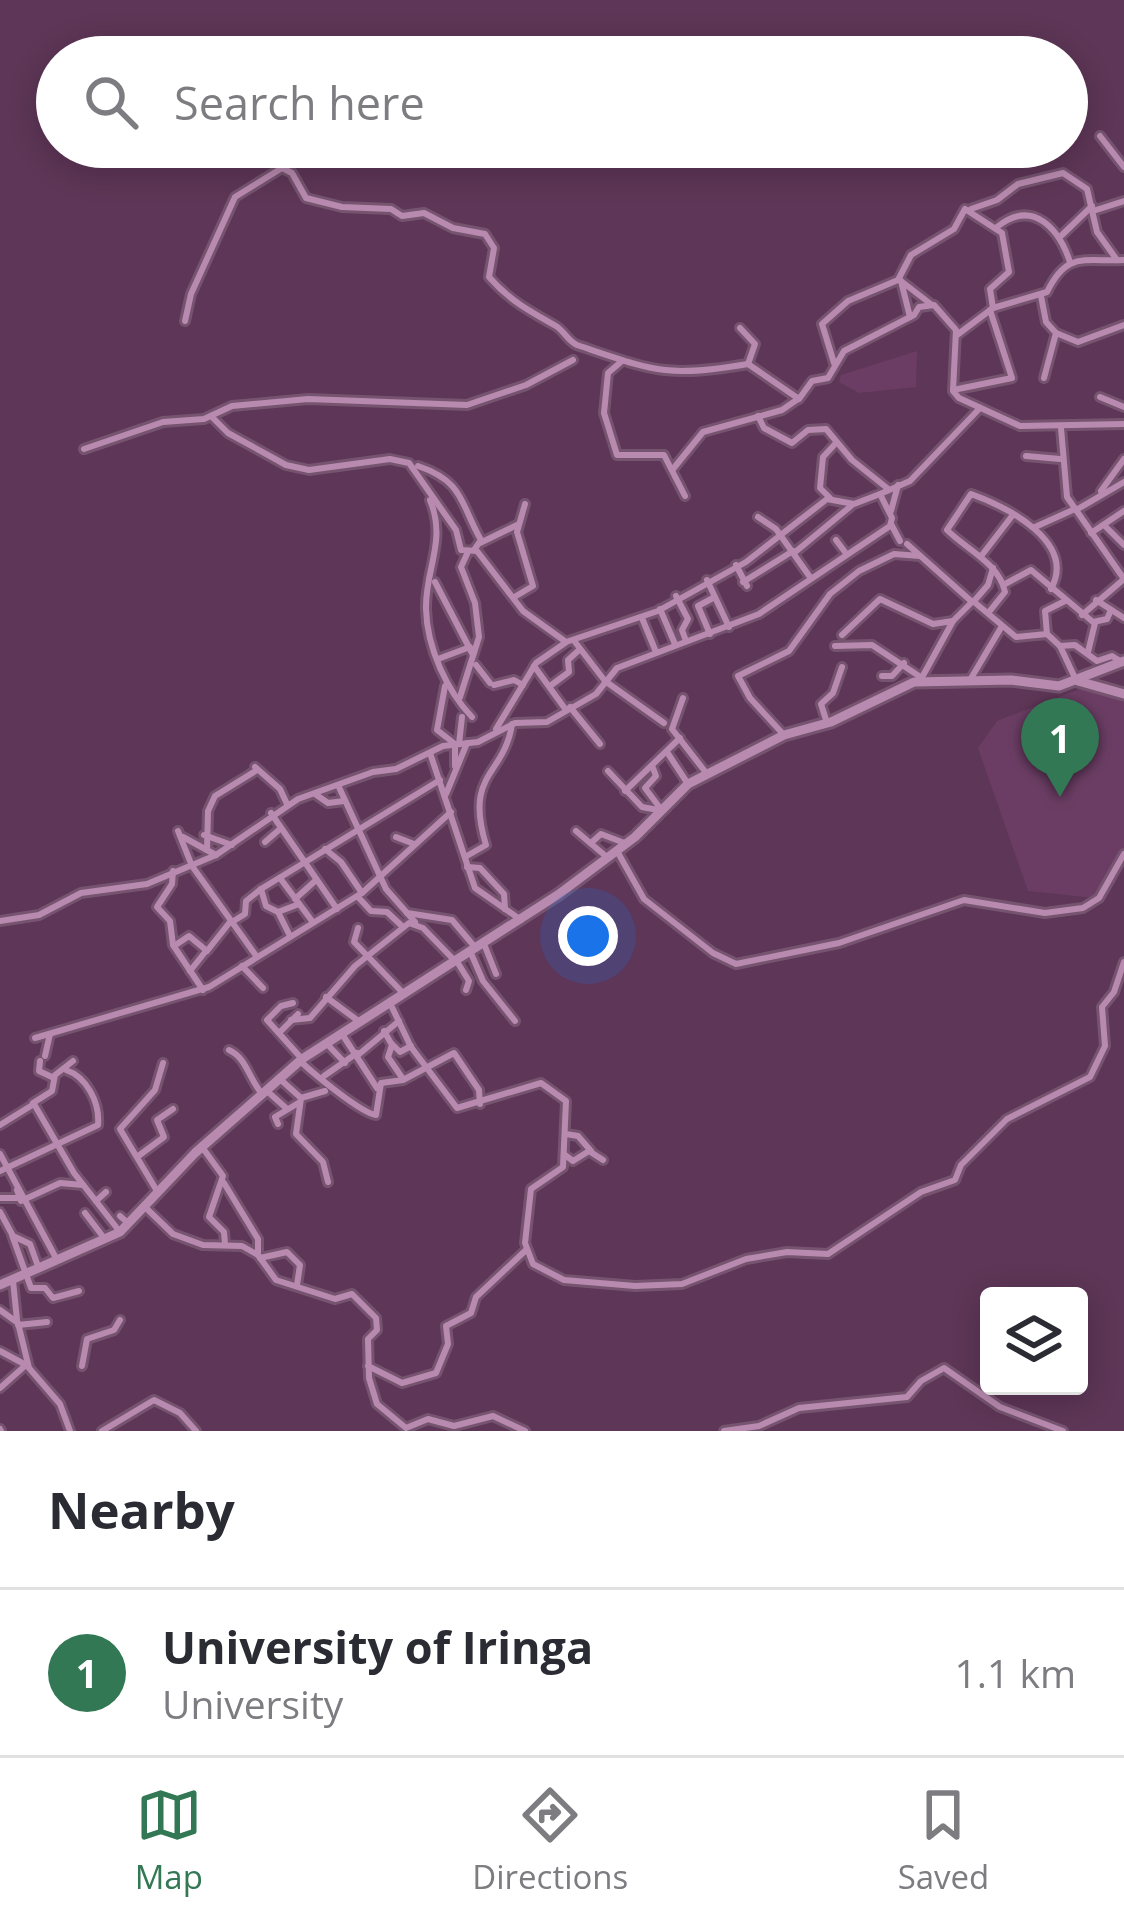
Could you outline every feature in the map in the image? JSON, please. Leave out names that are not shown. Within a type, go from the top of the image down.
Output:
[{"type":"street","points":[[1100,136],[1124,166]]},
{"type":"street","points":[[184,321],[235,197],[282,168],[290,171],[306,198],[342,207],[387,208],[402,216],[424,213],[450,227],[484,234],[494,248],[489,278],[508,299],[578,345],[622,362],[676,373],[731,370],[748,364]]},
{"type":"street","points":[[910,317],[900,280],[911,255],[954,229],[963,211],[997,200],[1018,184],[1040,182],[1062,172],[1083,183],[1097,232],[1121,260]]},
{"type":"street","points":[[1061,235],[1092,209],[1124,201]]},
{"type":"street","points":[[953,390],[1012,378],[991,309],[990,289],[1009,272],[997,227],[970,210]]},
{"type":"street","points":[[997,227],[1029,217],[1061,235],[1070,262]]},
{"type":"street","points":[[957,334],[991,309],[1041,296],[1050,289],[1053,275],[1070,262],[1121,260]]},
{"type":"street","points":[[900,280],[932,305],[957,334],[953,390]]},
{"type":"street","points":[[834,363],[821,325],[848,301],[900,280]]},
{"type":"street","points":[[1041,296],[1046,322],[1076,343],[1124,325]]},
{"type":"street","points":[[673,469],[703,432],[798,399],[810,382],[828,378],[844,351],[910,317],[919,307],[932,305]]},
{"type":"street","points":[[740,328],[754,344],[748,364]]},
{"type":"street","points":[[1044,378],[1056,333]]},
{"type":"street","points":[[84,449],[163,422],[212,416],[232,406],[304,399],[460,406],[526,386],[573,360]]},
{"type":"street","points":[[622,362],[608,373],[604,394],[617,455],[659,453],[670,459],[685,496]]},
{"type":"street","points":[[748,364],[798,399]]},
{"type":"street","points":[[953,390],[1020,426],[1124,424]]},
{"type":"street","points":[[1100,397],[1124,407]]},
{"type":"street","points":[[736,566],[745,584],[854,504],[898,485],[956,439],[980,408]]},
{"type":"street","points":[[212,416],[228,433],[286,465],[315,469],[394,459],[451,482],[474,549]]},
{"type":"street","points":[[758,416],[764,428],[790,442],[808,430],[826,429],[883,491],[904,542],[1016,637]]},
{"type":"street","points":[[1061,426],[1064,490],[1124,579],[1082,615]]},
{"type":"street","points":[[836,443],[820,469],[820,489],[830,498],[854,504]]},
{"type":"street","points":[[1026,456],[1060,459]]},
{"type":"street","points":[[1099,494],[1124,460]]},
{"type":"street","points":[[412,465],[430,496],[524,611],[573,645],[605,681],[664,723]]},
{"type":"street","points":[[1033,528],[1124,482]]},
{"type":"street","points":[[0,921],[40,915],[82,892],[147,884],[216,855],[286,804],[338,784],[396,770],[512,724],[540,724],[596,694],[617,668],[729,627],[792,595],[891,519],[898,485]]},
{"type":"street","points":[[989,612],[1006,592],[1004,584],[982,557],[947,530],[974,494],[1042,533],[1056,561],[1051,589]]},
{"type":"street","points":[[430,496],[440,535],[426,610],[440,676],[457,694]]},
{"type":"street","points":[[494,732],[534,668],[573,645],[660,609],[736,566],[830,498]]},
{"type":"street","points":[[516,596],[533,586],[517,526],[525,504]]},
{"type":"street","points":[[1091,533],[1124,511]]},
{"type":"street","points":[[982,557],[1012,516]]},
{"type":"street","points":[[758,518],[782,535],[810,577]]},
{"type":"street","points":[[1114,520],[1124,528]]},
{"type":"street","points":[[457,694],[474,660],[476,607],[461,567],[474,549],[514,523],[517,526]]},
{"type":"street","points":[[1105,526],[1124,544]]},
{"type":"street","points":[[836,540],[845,552]]},
{"type":"street","points":[[784,735],[752,701],[738,676],[789,651],[830,594],[859,571],[894,554],[920,556]]},
{"type":"street","points":[[1113,566],[1124,556]]},
{"type":"street","points":[[921,680],[953,622],[988,585],[992,568]]},
{"type":"street","points":[[1004,584],[1031,570],[1095,622],[1107,620],[1124,602]]},
{"type":"street","points":[[433,578],[474,646]]},
{"type":"street","points":[[707,580],[729,627]]},
{"type":"street","points":[[676,596],[688,619],[682,630],[687,642]]},
{"type":"street","points":[[710,634],[698,605],[713,598]]},
{"type":"street","points":[[842,634],[880,599],[927,622],[953,622]]},
{"type":"street","points":[[1065,601],[1045,610],[1047,634],[1060,646],[1071,680]]},
{"type":"street","points":[[1096,603],[1124,618]]},
{"type":"street","points":[[966,684],[1000,624],[996,604]]},
{"type":"street","points":[[660,609],[676,646]]},
{"type":"street","points":[[642,618],[656,652]]},
{"type":"street","points":[[647,631],[665,620]]},
{"type":"street","points":[[1087,653],[1095,622]]},
{"type":"street","points":[[992,640],[1047,634]]},
{"type":"street","points":[[549,687],[569,672],[573,645]]},
{"type":"street","points":[[835,646],[872,645],[904,663],[921,680]]},
{"type":"street","points":[[1060,646],[1075,645],[1096,661],[1112,656],[1123,662]]},
{"type":"street","points":[[437,659],[474,646]]},
{"type":"street","points":[[474,660],[492,684],[515,680],[523,685]]},
{"type":"street","points":[[1071,680],[1123,662]]},
{"type":"street","points":[[883,676],[892,676],[904,663]]},
{"type":"street","points":[[827,723],[820,705],[833,692],[842,667]]},
{"type":"street","points":[[534,668],[600,744]]},
{"type":"street","points":[[440,676],[472,717]]},
{"type":"street","points":[[0,1285],[106,1240],[301,1060],[357,1020],[521,920],[608,853],[627,844],[659,809],[707,774],[784,735],[827,723],[921,680],[966,684],[1088,681],[1124,694]]},
{"type":"street","points":[[445,686],[437,731],[460,744]]},
{"type":"street","points":[[682,698],[671,728],[707,774]]},
{"type":"street","points":[[446,795],[462,717]]},
{"type":"street","points":[[465,857],[486,845],[478,820],[484,778],[509,741],[512,724]]},
{"type":"street","points":[[626,791],[680,738]]},
{"type":"street","points":[[667,752],[688,784]]},
{"type":"street","points":[[430,753],[475,889],[521,920]]},
{"type":"street","points":[[652,766],[656,776],[645,787],[659,809]]},
{"type":"street","points":[[207,850],[204,836],[215,796],[256,769],[280,789],[286,804]]},
{"type":"street","points":[[608,771],[646,809],[659,809]]},
{"type":"street","points":[[190,970],[231,922],[245,914],[246,900],[440,780]]},
{"type":"street","points":[[338,784],[381,878],[415,922],[456,960],[465,975],[466,990]]},
{"type":"street","points":[[315,794],[328,803],[345,801]]},
{"type":"street","points":[[35,1038],[203,990],[358,895],[451,812]]},
{"type":"street","points":[[272,813],[337,909]]},
{"type":"street","points":[[437,824],[458,835]]},
{"type":"street","points":[[265,842],[280,829]]},
{"type":"street","points":[[576,831],[608,853],[644,899],[734,964],[839,944],[964,900],[1047,913],[1084,908],[1100,898],[1123,859]]},
{"type":"street","points":[[216,855],[181,834],[192,866],[256,957]]},
{"type":"street","points":[[591,843],[597,834],[627,844]]},
{"type":"street","points":[[204,836],[232,845]]},
{"type":"street","points":[[396,837],[414,844]]},
{"type":"street","points":[[608,853],[612,838]]},
{"type":"street","points":[[325,849],[341,862],[372,911],[387,912],[404,927]]},
{"type":"street","points":[[467,867],[480,868],[504,894],[505,909]]},
{"type":"street","points":[[173,871],[172,884],[157,905],[170,921],[174,946],[203,990]]},
{"type":"street","points":[[280,878],[312,921]]},
{"type":"street","points":[[278,912],[297,902],[315,881]]},
{"type":"street","points":[[261,889],[268,908],[278,912],[290,936]]},
{"type":"street","points":[[407,913],[455,921],[496,974]]},
{"type":"street","points":[[276,1009],[307,1020],[367,957],[415,922]]},
{"type":"street","points":[[358,928],[352,940],[402,992]]},
{"type":"street","points":[[174,946],[190,936],[206,951]]},
{"type":"street","points":[[477,948],[479,968],[515,1021]]},
{"type":"street","points":[[388,1001],[411,1046],[455,1106],[480,1104],[544,1084],[568,1106],[565,1156],[558,1174],[531,1188],[526,1250],[535,1265],[562,1280],[682,1284],[757,1256],[816,1250],[827,1254],[920,1192],[955,1180],[961,1165],[1020,1110],[1089,1077],[1104,1048],[1102,1007],[1114,992],[1124,962]]},
{"type":"street","points":[[465,975],[491,963]]},
{"type":"street","points":[[242,966],[263,988]]},
{"type":"street","points":[[326,997],[357,1020]]},
{"type":"street","points":[[293,1003],[276,1009],[267,1019],[301,1060],[361,1113],[377,1115],[383,1082],[404,1079],[455,1054],[478,1089],[480,1104]]},
{"type":"street","points":[[139,1007],[146,1018]]},
{"type":"street","points":[[279,1033],[292,1018]]},
{"type":"street","points":[[324,1076],[399,1021]]},
{"type":"street","points":[[340,1031],[378,1090]]},
{"type":"street","points":[[384,1031],[400,1052],[411,1046]]},
{"type":"street","points":[[50,1034],[40,1072],[54,1078]]},
{"type":"street","points":[[325,1042],[345,1063]]},
{"type":"street","points":[[392,1044],[388,1056],[404,1079]]},
{"type":"street","points":[[229,1050],[243,1060],[248,1078],[289,1110]]},
{"type":"street","points":[[1,1122],[52,1091],[54,1078],[73,1061]]},
{"type":"street","points":[[157,1191],[120,1130],[153,1094],[163,1063]]},
{"type":"street","points":[[3,1170],[96,1126],[99,1119],[87,1084],[66,1070]]},
{"type":"street","points":[[280,1080],[301,1098]]},
{"type":"street","points":[[278,1124],[275,1117],[301,1098],[325,1090]]},
{"type":"street","points":[[301,1098],[296,1134],[323,1162],[328,1182]]},
{"type":"street","points":[[33,1103],[83,1185],[123,1224]]},
{"type":"street","points":[[137,1157],[164,1136],[158,1120],[173,1109]]},
{"type":"street","points":[[566,1134],[578,1136],[602,1160]]},
{"type":"street","points":[[202,1147],[258,1239],[259,1257],[274,1278],[336,1299],[350,1293],[372,1311],[377,1330],[368,1338],[368,1366],[376,1402],[406,1428],[423,1420],[454,1426],[494,1416],[525,1431]]},
{"type":"street","points":[[565,1156],[572,1161],[591,1151]]},
{"type":"street","points":[[0,1154],[3,1170],[17,1186],[57,1262]]},
{"type":"street","points":[[0,1198],[21,1199],[60,1183],[83,1185]]},
{"type":"street","points":[[224,1183],[209,1216],[224,1232],[225,1244]]},
{"type":"street","points":[[96,1201],[106,1192]]},
{"type":"street","points":[[145,1207],[170,1233],[203,1245],[225,1244],[259,1257],[286,1251],[300,1265],[298,1286]]},
{"type":"street","points":[[0,1212],[12,1235],[18,1324],[26,1364]]},
{"type":"street","points":[[86,1213],[106,1240]]},
{"type":"street","points":[[12,1235],[30,1244],[39,1270]]},
{"type":"street","points":[[368,1366],[405,1383],[436,1373],[448,1344],[446,1326],[471,1313],[476,1297],[526,1250]]},
{"type":"street","points":[[18,1279],[29,1287],[44,1288],[53,1298],[79,1291]]},
{"type":"street","points":[[0,1311],[18,1324],[47,1322]]},
{"type":"street","points":[[82,1366],[88,1338],[114,1330],[120,1320]]},
{"type":"street","points":[[0,1351],[26,1364],[60,1404],[70,1431]]},
{"type":"street","points":[[0,1388],[26,1364]]},
{"type":"street","points":[[724,1431],[759,1426],[796,1408],[907,1396],[921,1381],[947,1368],[998,1406],[1063,1431]]},
{"type":"street","points":[[102,1431],[154,1400],[180,1412],[196,1431]]},
{"type":"shaded area","points":[[917,351],[916,387],[859,393],[839,382],[841,375]]},
{"type":"shaded area","points":[[1095,683],[1124,697],[1124,847],[1104,899],[1028,891],[978,748],[997,721]]},
{"type":"place","name":"University of Iringa","points":[[1060,797]]}]
